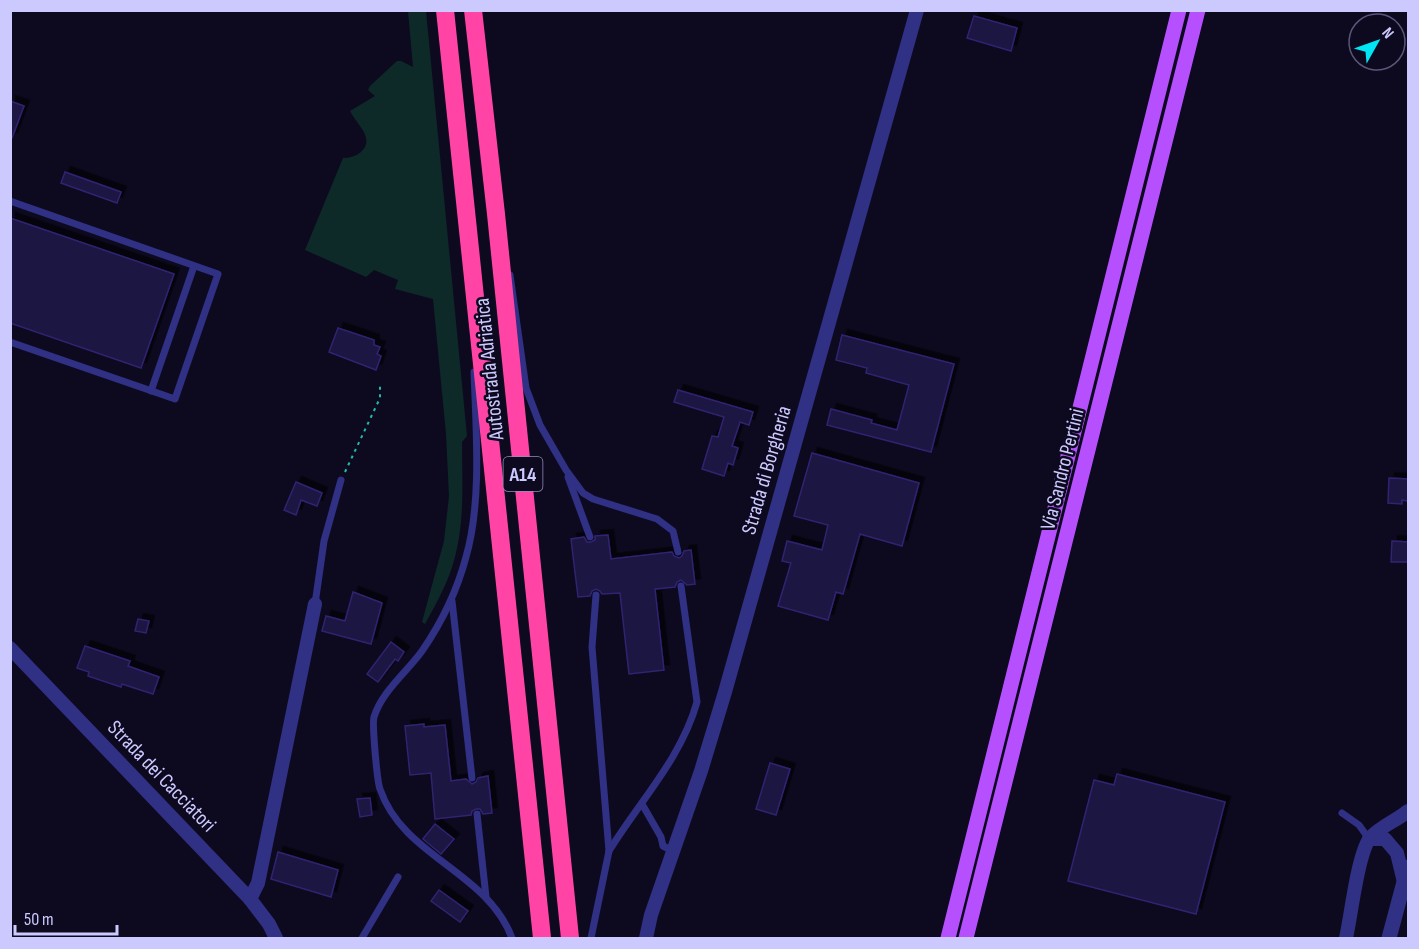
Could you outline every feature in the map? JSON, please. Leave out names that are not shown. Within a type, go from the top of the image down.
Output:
[{"type":"highway","name":"Autostrada Adriatica","points":[[446,10],[542,939]]},
{"type":"highway","name":"Autostrada Adriatica","points":[[473,10],[570,939]]},
{"type":"main road","name":"Via Sandro Pertini","points":[[948,939],[1179,10]]},
{"type":"main road","name":"Via Sandro Pertini","points":[[966,939],[1198,10]]},
{"type":"street","name":"Strada di Borgheria","points":[[646,939],[651,915],[701,771],[725,692],[917,10]]},
{"type":"street","points":[[250,899],[258,883],[315,604]]},
{"type":"street","name":"Strada dei Cacciatori","points":[[10,648],[250,899],[276,939]]},
{"type":"street","points":[[1346,939],[1362,854],[1370,839],[1382,827],[1396,821],[1408,811]]},
{"type":"street","points":[[1370,839],[1384,839],[1397,853],[1404,884]]},
{"type":"street","points":[[1389,939],[1408,867]]},
{"type":"lane","points":[[10,201],[218,274],[175,399],[10,342]]},
{"type":"lane","points":[[496,214],[513,285],[526,388],[540,425],[566,470],[583,493],[593,499],[657,519],[673,531],[678,552]]},
{"type":"lane","points":[[472,250],[476,447],[474,512],[467,555],[452,601],[422,651],[383,698],[374,718],[379,787],[403,830],[486,897],[507,925],[512,939]]},
{"type":"lane","points":[[151,391],[194,266]]},
{"type":"lane","points":[[566,470],[590,537]]},
{"type":"lane","points":[[315,604],[326,533],[341,480]]},
{"type":"lane","points":[[609,851],[682,742],[692,721],[697,702],[681,586]]},
{"type":"lane","points":[[591,939],[609,851],[592,647],[596,595]]},
{"type":"lane","points":[[452,601],[472,778]]},
{"type":"lane","points":[[642,804],[661,837],[663,846],[672,851]]},
{"type":"lane","points":[[1342,813],[1359,825],[1370,839]]},
{"type":"lane","points":[[477,814],[486,897]]},
{"type":"lane","points":[[362,939],[398,877]]},
{"type":"path","points":[[341,480],[380,398],[380,384]]},
{"type":"green space","points":[[408,11],[426,11],[467,436],[462,442],[462,514],[455,557],[446,583],[425,624],[422,622],[444,541],[449,496],[446,434],[433,299],[395,289],[398,280],[374,270],[366,277],[305,250],[343,158],[357,155],[365,147],[366,136],[350,111],[375,96],[368,90],[370,86],[397,61],[413,67]]},
{"type":"building","points":[[974,16],[1017,28],[1011,51],[967,38]]},
{"type":"building","points":[[10,101],[24,106],[12,138],[10,138]]},
{"type":"building","points":[[65,172],[121,192],[117,203],[61,183]]},
{"type":"building","points":[[10,218],[174,274],[141,368],[10,323]]},
{"type":"building","points":[[338,328],[374,340],[374,345],[380,347],[377,354],[381,356],[376,370],[329,352]]},
{"type":"building","points":[[842,335],[954,364],[931,452],[827,425],[831,409],[872,420],[871,423],[897,430],[909,385],[866,373],[867,368],[836,360]]},
{"type":"building","points":[[678,390],[753,412],[749,425],[740,422],[732,446],[738,448],[733,465],[728,463],[724,476],[702,469],[712,436],[718,437],[724,417],[674,402]]},
{"type":"building","points":[[812,453],[919,483],[902,546],[860,534],[843,594],[836,592],[828,620],[778,606],[791,563],[782,561],[787,541],[822,550],[828,525],[794,516]]},
{"type":"building","points":[[1389,478],[1408,479],[1408,501],[1402,500],[1402,504],[1388,503]]},
{"type":"building","points":[[296,482],[322,493],[317,506],[301,500],[296,515],[284,510]]},
{"type":"building","points":[[608,535],[611,559],[672,552],[679,558],[684,551],[691,550],[695,584],[687,585],[681,580],[675,587],[655,589],[664,670],[629,674],[620,593],[602,594],[596,589],[590,596],[578,597],[571,539],[584,537],[587,542],[591,542],[595,540],[595,536]]},
{"type":"building","points":[[1392,541],[1408,542],[1408,562],[1391,562]]},
{"type":"building","points":[[353,592],[382,603],[371,644],[322,631],[326,616],[345,621]]},
{"type":"building","points":[[138,619],[149,621],[146,633],[135,631]]},
{"type":"building","points":[[391,642],[404,652],[398,661],[395,659],[378,682],[367,674]]},
{"type":"building","points":[[85,646],[130,661],[128,666],[159,677],[153,694],[88,676],[89,672],[77,668]]},
{"type":"building","points":[[424,724],[424,727],[445,725],[451,781],[466,779],[472,784],[478,778],[488,776],[492,813],[483,814],[480,809],[476,809],[471,815],[435,819],[431,773],[410,775],[405,726]]},
{"type":"building","points":[[770,763],[790,769],[776,815],[756,809]]},
{"type":"building","points":[[1117,774],[1225,802],[1196,914],[1068,881],[1094,780],[1114,785]]},
{"type":"building","points":[[370,798],[372,815],[360,817],[357,799]]},
{"type":"building","points":[[435,824],[454,839],[441,854],[423,839]]},
{"type":"building","points":[[278,852],[338,870],[331,897],[271,879]]},
{"type":"building","points":[[439,890],[468,911],[460,922],[431,901]]}]
